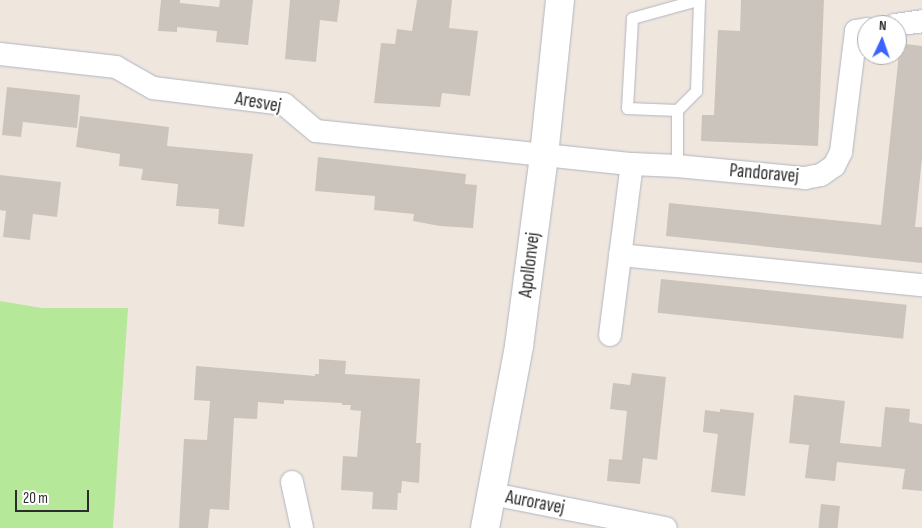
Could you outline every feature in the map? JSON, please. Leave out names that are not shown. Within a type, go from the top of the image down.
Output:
[{"type":"street","name":"Apollonvej","points":[[485,528],[519,346],[544,155],[560,0]]},
{"type":"street","points":[[907,23],[922,21]]},
{"type":"street","name":"Pandoravej","points":[[544,155],[805,178],[821,176],[834,166],[842,152],[857,31]]},
{"type":"street","name":"Aresvej","points":[[0,54],[116,67],[153,88],[284,104],[316,132],[544,155]]},
{"type":"street","points":[[610,335],[632,164]]},
{"type":"street","points":[[620,255],[922,285]]},
{"type":"street","points":[[292,482],[302,528]]},
{"type":"street","name":"Auroravej","points":[[492,494],[666,528]]},
{"type":"lane","points":[[677,110],[627,108],[632,18],[698,0],[696,91],[677,110],[677,166]]},
{"type":"green space","points":[[0,301],[42,308],[128,308],[113,528],[0,528]]},
{"type":"building","points":[[161,0],[180,0],[180,3],[219,7],[220,0],[253,0],[248,45],[216,42],[217,31],[177,27],[177,32],[158,31]]},
{"type":"building","points":[[290,0],[340,0],[337,22],[320,20],[316,62],[285,59]]},
{"type":"building","points":[[417,0],[452,0],[449,28],[478,31],[470,96],[442,93],[440,107],[374,103],[381,43],[395,44],[397,29],[412,31]]},
{"type":"building","points":[[741,0],[824,0],[818,146],[701,141],[702,115],[714,115],[718,30],[740,31]]},
{"type":"building","points":[[907,44],[922,46],[922,158],[915,227],[922,227],[922,263],[666,236],[669,203],[881,225],[898,65],[907,65]]},
{"type":"building","points":[[7,87],[80,95],[77,128],[23,122],[21,137],[2,135]]},
{"type":"building","points":[[80,116],[169,127],[167,146],[253,154],[244,227],[218,224],[219,209],[176,206],[178,184],[141,180],[143,169],[119,166],[120,154],[76,147]]},
{"type":"building","points":[[318,157],[466,174],[465,184],[477,185],[473,228],[440,226],[413,221],[414,214],[374,210],[375,196],[315,191]]},
{"type":"building","points":[[0,175],[61,182],[57,217],[33,214],[30,240],[3,237],[6,211],[0,210]]},
{"type":"building","points":[[661,279],[907,305],[903,339],[657,313]]},
{"type":"building","points":[[319,359],[346,361],[345,374],[420,379],[416,443],[421,443],[419,483],[402,481],[401,493],[398,493],[397,510],[372,509],[373,492],[341,490],[343,456],[357,457],[361,411],[350,410],[351,405],[342,405],[342,403],[284,400],[284,404],[258,402],[257,419],[234,418],[229,510],[210,509],[208,528],[179,528],[184,439],[207,440],[210,401],[194,400],[196,366],[315,376],[315,374],[319,374]]},
{"type":"building","points":[[632,373],[666,377],[657,460],[643,458],[640,484],[607,481],[609,459],[622,460],[627,411],[610,409],[613,383],[630,385]]},
{"type":"building","points":[[794,395],[845,401],[840,443],[881,447],[885,407],[910,409],[909,422],[922,424],[922,491],[902,489],[905,469],[837,462],[835,481],[805,478],[809,445],[789,443]]},
{"type":"building","points":[[720,409],[754,413],[745,496],[711,492],[718,434],[703,432],[705,410],[720,412]]},
{"type":"building","points":[[821,504],[840,506],[838,528],[818,528]]}]
